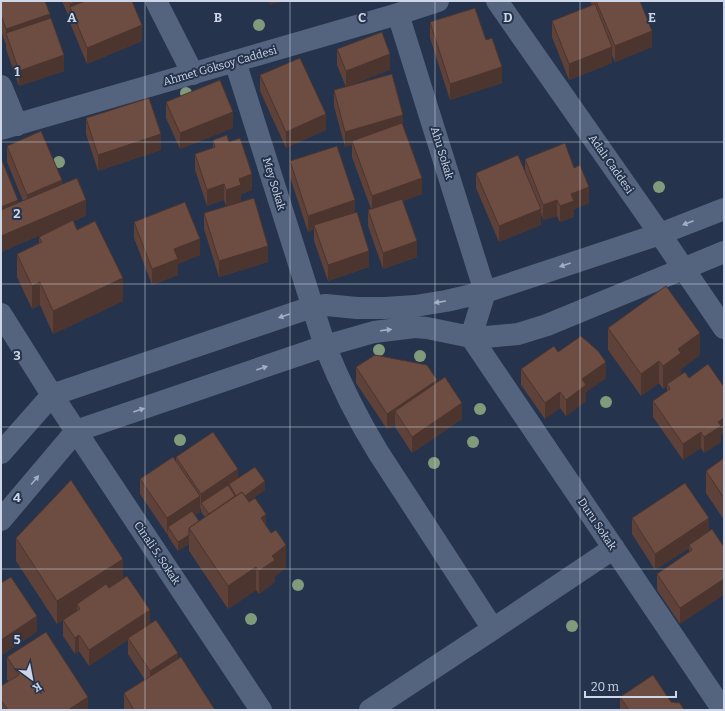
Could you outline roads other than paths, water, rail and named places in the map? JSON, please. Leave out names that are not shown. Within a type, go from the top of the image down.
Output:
[{"type":"street","points":[[156,1],[192,74]]},
{"type":"street","name":"Ahmet Göksoy Caddesi","points":[[9,127],[398,14],[438,1]]},
{"type":"street","name":"Adalı Caddesi","points":[[497,1],[724,328]]},
{"type":"street","name":"Ahu Sokak","points":[[398,14],[485,292]]},
{"type":"street","name":"Mey Sokak","points":[[235,61],[325,346],[347,396],[361,425],[493,629]]},
{"type":"street","points":[[1,86],[9,127]]},
{"type":"street","points":[[1,453],[52,395],[312,306],[326,304],[357,308],[385,308],[415,306],[485,292],[660,234],[724,209]]},
{"type":"street","points":[[1,520],[76,431],[325,346],[374,332],[415,327],[471,337],[486,338],[518,334],[547,325],[724,252]]},
{"type":"street","points":[[471,337],[485,292]]},
{"type":"street","name":"Cinali 5. Sokak","points":[[1,314],[52,395],[261,710]]},
{"type":"street","name":"Duru Sokak","points":[[471,337],[722,710]]},
{"type":"street","points":[[370,710],[614,548]]}]
